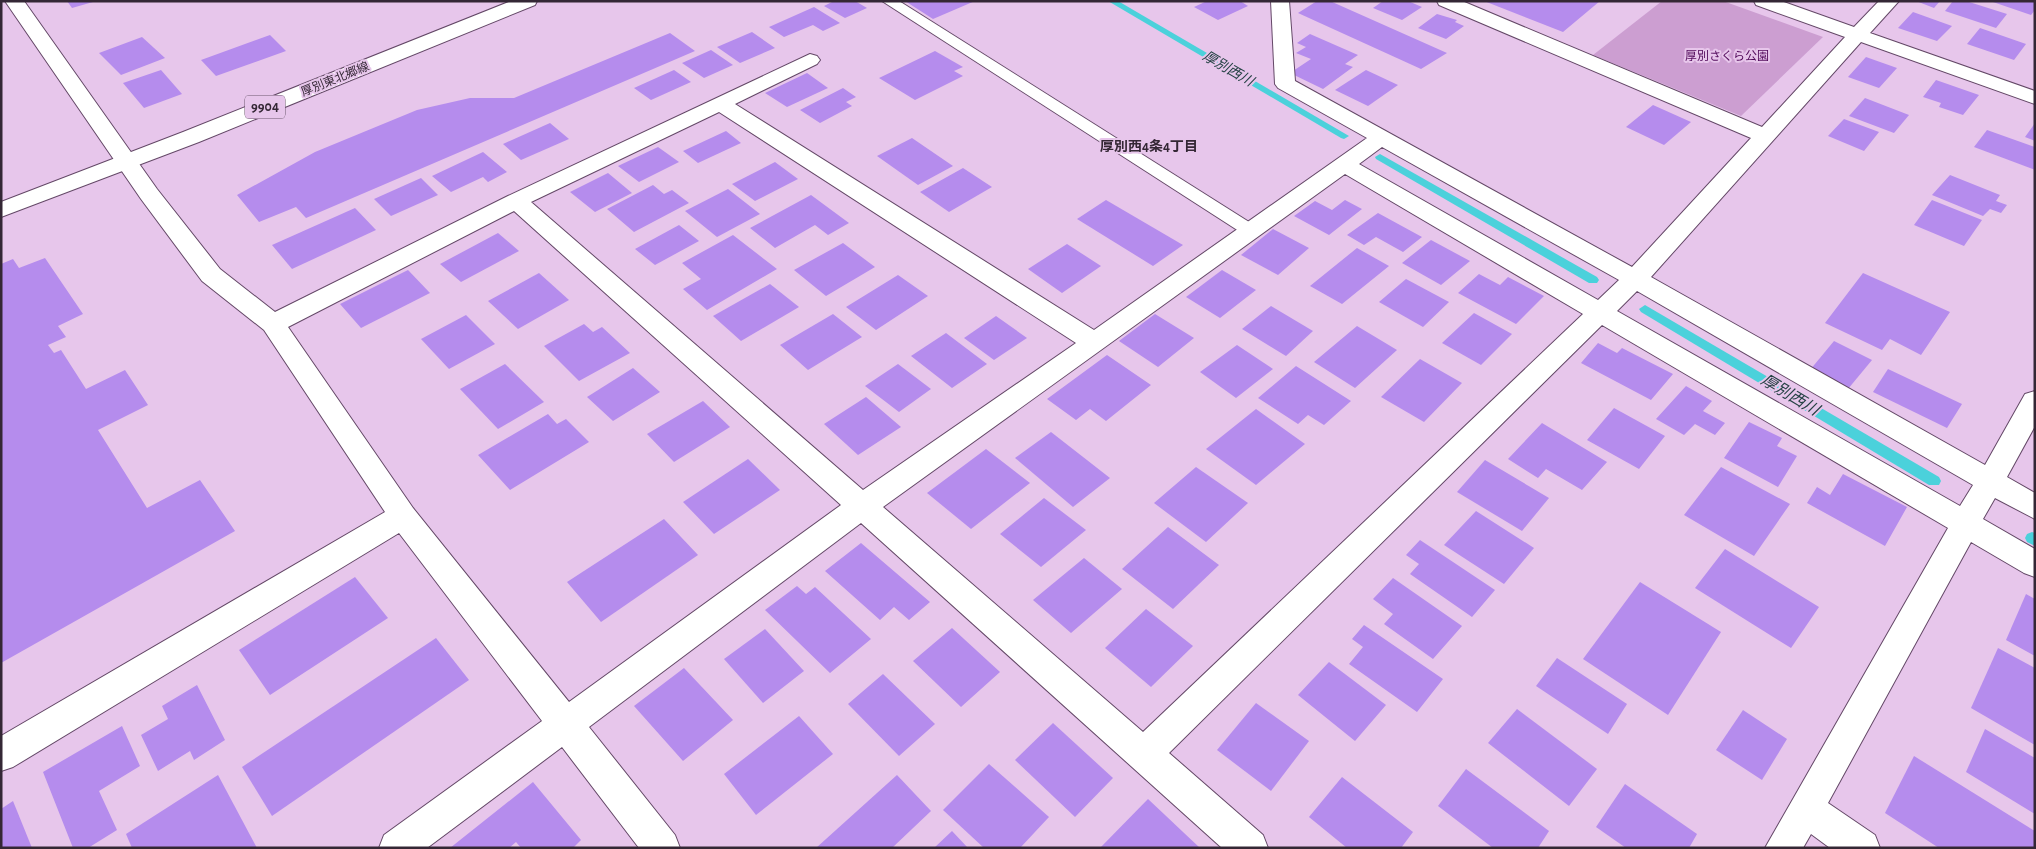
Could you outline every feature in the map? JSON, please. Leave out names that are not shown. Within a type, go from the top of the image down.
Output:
[{"type":"street","points":[[14,1],[126,162],[211,275],[274,324],[402,516],[662,848]]},
{"type":"street","name":"厚別東北郷線","points":[[1,210],[528,1]]},
{"type":"street","points":[[1280,1],[1285,84],[1635,279],[2035,507]]},
{"type":"street","points":[[1446,1],[1765,136]]},
{"type":"street","points":[[1763,1],[2035,98]]},
{"type":"street","points":[[1144,754],[1635,279],[1890,1]]},
{"type":"street","points":[[274,324],[516,201],[810,60]]},
{"type":"street","points":[[720,104],[1095,343]]},
{"type":"street","points":[[397,848],[862,506],[1095,343],[1381,138]]},
{"type":"street","points":[[1343,164],[2035,564]]},
{"type":"street","points":[[516,201],[1250,848]]},
{"type":"street","points":[[1783,848],[1964,523],[2035,401]]},
{"type":"street","points":[[1,755],[402,516]]},
{"type":"street","points":[[1805,809],[1862,848]]},
{"type":"lane","points":[[889,1],[1251,230]]},
{"type":"green space","name":"厚別さくら公園","points":[[1662,1],[1723,1],[1823,37],[1741,116],[1593,55]]},
{"type":"building","points":[[67,1],[93,1],[93,2],[72,8]]},
{"type":"building","points":[[834,1],[855,1],[867,8],[845,18],[824,6]]},
{"type":"building","points":[[905,1],[975,1],[933,19]]},
{"type":"building","points":[[1207,1],[1240,1],[1248,6],[1218,20],[1194,7]]},
{"type":"building","points":[[1317,1],[1330,1],[1447,53],[1421,69],[1298,13]]},
{"type":"building","points":[[1383,1],[1408,1],[1422,7],[1402,20],[1373,8]]},
{"type":"building","points":[[1484,1],[1600,1],[1563,32]]},
{"type":"building","points":[[1916,1],[1940,1],[1934,8]]},
{"type":"building","points":[[1953,1],[1966,1],[2007,14],[1996,28],[1945,11]]},
{"type":"building","points":[[1990,1],[2035,1],[2035,10],[2031,15]]},
{"type":"building","points":[[814,7],[840,23],[823,31],[813,25],[784,37],[769,27]]},
{"type":"building","points":[[1913,12],[1952,26],[1937,41],[1898,28]]},
{"type":"building","points":[[1437,14],[1457,20],[1455,22],[1464,26],[1446,39],[1418,28]]},
{"type":"building","points":[[1980,28],[2026,44],[2014,60],[1967,44]]},
{"type":"building","points":[[752,32],[775,48],[740,63],[717,47]]},
{"type":"building","points":[[670,33],[695,51],[306,218],[296,207],[259,222],[237,195],[315,152],[417,110],[470,98],[514,98]]},
{"type":"building","points":[[1310,34],[1358,55],[1345,64],[1353,67],[1323,89],[1290,73],[1311,59],[1296,53],[1306,47],[1297,43]]},
{"type":"building","points":[[270,35],[286,51],[216,76],[201,60]]},
{"type":"building","points":[[142,37],[165,58],[121,75],[99,53]]},
{"type":"building","points":[[711,50],[733,65],[704,78],[682,63]]},
{"type":"building","points":[[935,51],[963,67],[954,71],[963,76],[915,100],[879,78]]},
{"type":"building","points":[[1866,57],[1897,68],[1879,88],[1848,77]]},
{"type":"building","points":[[161,70],[182,94],[144,108],[123,83]]},
{"type":"building","points":[[674,70],[691,82],[651,100],[634,88]]},
{"type":"building","points":[[1366,70],[1398,85],[1368,106],[1335,90]]},
{"type":"building","points":[[807,73],[828,88],[787,107],[765,93]]},
{"type":"building","points":[[1936,80],[1979,95],[1963,115],[1939,107],[1941,103],[1923,97]]},
{"type":"building","points":[[843,88],[856,97],[846,102],[852,106],[820,123],[800,110]]},
{"type":"building","points":[[1865,98],[1909,115],[1894,133],[1849,116]]},
{"type":"building","points":[[1653,105],[1691,122],[1664,145],[1626,127]]},
{"type":"building","points":[[1844,119],[1879,132],[1864,151],[1828,136]]},
{"type":"building","points":[[550,123],[569,139],[521,160],[503,144]]},
{"type":"building","points":[[2035,123],[2035,141],[2025,137]]},
{"type":"building","points":[[1987,130],[2035,147],[2035,170],[1974,147]]},
{"type":"building","points":[[726,131],[741,143],[698,163],[683,151]]},
{"type":"building","points":[[912,138],[953,166],[918,185],[877,156]]},
{"type":"building","points":[[658,147],[679,162],[639,182],[618,166]]},
{"type":"building","points":[[483,152],[507,172],[488,182],[483,177],[451,192],[432,176]]},
{"type":"building","points":[[775,162],[798,179],[755,201],[732,184]]},
{"type":"building","points":[[963,168],[992,187],[949,212],[920,192]]},
{"type":"building","points":[[608,173],[632,193],[595,212],[570,192]]},
{"type":"building","points":[[1950,175],[2000,195],[1996,201],[2007,205],[2001,213],[1990,209],[1983,216],[1932,195]]},
{"type":"building","points":[[421,178],[438,195],[391,216],[374,199]]},
{"type":"building","points":[[653,185],[664,194],[672,190],[689,203],[634,232],[607,209]]},
{"type":"building","points":[[728,189],[760,214],[717,237],[685,211]]},
{"type":"building","points":[[811,195],[849,223],[828,235],[815,225],[775,248],[750,228]]},
{"type":"building","points":[[1106,200],[1183,245],[1153,266],[1077,219]]},
{"type":"building","points":[[1345,200],[1362,209],[1329,235],[1294,216],[1315,201],[1332,210]]},
{"type":"building","points":[[1932,200],[1982,220],[1964,246],[1914,225]]},
{"type":"building","points":[[355,208],[376,230],[292,269],[272,245]]},
{"type":"building","points":[[1378,213],[1422,237],[1403,252],[1376,237],[1364,245],[1347,235]]},
{"type":"building","points":[[679,225],[699,241],[655,265],[635,249]]},
{"type":"building","points":[[1273,229],[1309,248],[1278,275],[1241,255]]},
{"type":"building","points":[[498,233],[519,251],[461,282],[440,264]]},
{"type":"building","points":[[733,235],[777,269],[707,310],[683,289],[701,279],[682,263]]},
{"type":"building","points":[[1431,240],[1470,261],[1441,285],[1402,263]]},
{"type":"building","points":[[843,243],[875,267],[826,296],[794,270]]},
{"type":"building","points":[[1067,244],[1101,266],[1062,293],[1028,269]]},
{"type":"building","points":[[1357,248],[1389,266],[1342,304],[1310,286]]},
{"type":"building","points":[[45,258],[83,314],[58,326],[66,337],[48,345],[54,353],[61,350],[86,389],[125,370],[148,405],[98,430],[147,508],[200,480],[235,531],[1,663],[1,264],[13,259],[19,268]]},
{"type":"building","points":[[408,270],[430,293],[361,328],[340,304]]},
{"type":"building","points":[[1222,270],[1256,290],[1220,318],[1186,297]]},
{"type":"building","points":[[539,273],[569,300],[518,329],[488,301]]},
{"type":"building","points":[[1863,273],[1950,312],[1921,355],[1890,339],[1882,350],[1825,323]]},
{"type":"building","points":[[1479,274],[1500,285],[1508,277],[1544,296],[1516,324],[1458,293]]},
{"type":"building","points":[[898,275],[928,296],[876,330],[846,307]]},
{"type":"building","points":[[1406,279],[1449,302],[1423,327],[1379,302]]},
{"type":"building","points":[[770,284],[799,307],[741,341],[713,316]]},
{"type":"building","points":[[1271,306],[1313,331],[1286,356],[1242,329]]},
{"type":"building","points":[[1474,313],[1512,334],[1481,365],[1442,343]]},
{"type":"building","points":[[833,314],[862,337],[808,370],[780,345]]},
{"type":"building","points":[[1155,314],[1194,338],[1158,367],[1119,341]]},
{"type":"building","points":[[466,315],[495,344],[449,369],[421,339]]},
{"type":"building","points":[[996,316],[1027,338],[994,360],[964,338]]},
{"type":"building","points":[[584,324],[593,332],[602,327],[630,353],[579,381],[544,346]]},
{"type":"building","points":[[1357,326],[1397,350],[1355,388],[1314,362]]},
{"type":"building","points":[[946,333],[987,364],[952,388],[911,356]]},
{"type":"building","points":[[1834,341],[1872,360],[1848,389],[1810,370]]},
{"type":"building","points":[[1598,343],[1617,353],[1622,348],[1673,374],[1651,400],[1581,363]]},
{"type":"building","points":[[1237,345],[1273,369],[1236,398],[1200,372]]},
{"type":"building","points":[[1107,355],[1151,385],[1106,421],[1090,409],[1076,420],[1047,399]]},
{"type":"building","points":[[1420,359],[1462,383],[1424,422],[1381,397]]},
{"type":"building","points":[[505,364],[544,402],[498,429],[460,389]]},
{"type":"building","points":[[898,364],[931,389],[899,412],[865,386]]},
{"type":"building","points":[[1296,366],[1351,401],[1324,425],[1308,415],[1298,424],[1258,398]]},
{"type":"building","points":[[633,368],[660,392],[613,421],[587,397]]},
{"type":"building","points":[[1888,369],[1962,404],[1947,428],[1873,392]]},
{"type":"building","points":[[1686,386],[1712,401],[1703,411],[1725,423],[1715,435],[1695,424],[1684,435],[1656,419]]},
{"type":"building","points":[[866,397],[901,427],[858,455],[824,424]]},
{"type":"building","points":[[703,401],[730,427],[674,462],[647,434]]},
{"type":"building","points":[[1614,408],[1665,436],[1639,469],[1587,440]]},
{"type":"building","points":[[1256,409],[1305,444],[1256,485],[1206,449]]},
{"type":"building","points":[[548,414],[557,424],[566,419],[589,442],[510,490],[478,455]]},
{"type":"building","points":[[1749,422],[1782,438],[1777,446],[1797,456],[1778,487],[1724,458]]},
{"type":"building","points":[[1542,423],[1607,462],[1582,490],[1546,469],[1538,478],[1508,459]]},
{"type":"building","points":[[1051,432],[1110,478],[1073,507],[1015,458]]},
{"type":"building","points":[[986,449],[1030,483],[971,529],[927,493]]},
{"type":"building","points":[[748,459],[780,490],[714,534],[683,502]]},
{"type":"building","points":[[1485,460],[1549,498],[1522,531],[1457,492]]},
{"type":"building","points":[[1196,467],[1248,503],[1206,542],[1154,503]]},
{"type":"building","points":[[1721,467],[1790,504],[1754,556],[1684,515]]},
{"type":"building","points":[[1843,474],[1907,507],[1885,546],[1807,503],[1817,487],[1830,495]]},
{"type":"building","points":[[1044,498],[1086,530],[1041,567],[1000,534]]},
{"type":"building","points":[[1476,511],[1534,548],[1504,584],[1444,545]]},
{"type":"building","points":[[664,519],[698,555],[601,622],[567,582]]},
{"type":"building","points":[[1168,527],[1219,565],[1173,609],[1122,569]]},
{"type":"building","points":[[1420,540],[1495,590],[1472,617],[1410,574],[1419,564],[1406,555]]},
{"type":"building","points":[[861,543],[930,602],[909,620],[894,607],[880,620],[825,571]]},
{"type":"building","points":[[1725,549],[1819,607],[1791,648],[1695,588]]},
{"type":"building","points":[[1084,558],[1122,589],[1071,633],[1033,600]]},
{"type":"building","points":[[355,577],[388,618],[270,695],[239,650]]},
{"type":"building","points":[[1393,578],[1462,626],[1433,659],[1384,624],[1393,614],[1373,599]]},
{"type":"building","points":[[1640,582],[1721,632],[1668,715],[1583,659]]},
{"type":"building","points":[[797,586],[806,594],[815,587],[871,639],[830,673],[765,610]]},
{"type":"building","points":[[2026,594],[2035,599],[2035,656],[2006,640]]},
{"type":"building","points":[[1146,609],[1193,646],[1151,687],[1105,648]]},
{"type":"building","points":[[1364,625],[1443,679],[1417,712],[1349,664],[1363,647],[1352,639]]},
{"type":"building","points":[[952,628],[1000,672],[961,707],[913,661]]},
{"type":"building","points":[[765,629],[804,671],[763,703],[724,659]]},
{"type":"building","points":[[436,638],[469,680],[272,816],[242,767]]},
{"type":"building","points":[[1998,648],[2035,668],[2035,745],[1971,708]]},
{"type":"building","points":[[1557,658],[1627,704],[1608,734],[1536,686]]},
{"type":"building","points":[[1329,662],[1386,705],[1355,741],[1298,695]]},
{"type":"building","points":[[684,668],[733,720],[683,761],[634,706]]},
{"type":"building","points":[[883,674],[935,724],[899,756],[848,704]]},
{"type":"building","points":[[197,685],[225,740],[194,760],[190,751],[158,771],[141,735],[168,719],[162,706]]},
{"type":"building","points":[[1256,703],[1309,741],[1271,791],[1217,750]]},
{"type":"building","points":[[1517,709],[1597,769],[1569,806],[1488,743]]},
{"type":"building","points":[[1743,710],[1787,739],[1762,780],[1716,750]]},
{"type":"building","points":[[799,716],[833,754],[756,815],[724,774]]},
{"type":"building","points":[[1053,723],[1113,778],[1075,817],[1015,760]]},
{"type":"building","points":[[122,726],[140,766],[99,791],[117,830],[88,848],[73,848],[43,772]]},
{"type":"building","points":[[1985,729],[2035,758],[2035,814],[1966,772]]},
{"type":"building","points":[[1914,756],[2035,831],[2034,848],[1939,848],[1885,813]]},
{"type":"building","points":[[989,764],[1049,817],[1020,848],[984,848],[943,810]]},
{"type":"building","points":[[1466,769],[1549,831],[1538,848],[1493,848],[1438,806]]},
{"type":"building","points":[[218,775],[257,848],[132,848],[126,834]]},
{"type":"building","points":[[897,775],[931,811],[892,848],[816,848]]},
{"type":"building","points":[[1342,777],[1413,832],[1401,848],[1347,848],[1309,817]]},
{"type":"building","points":[[533,782],[581,840],[573,848],[521,848],[516,842],[509,848],[450,848]]},
{"type":"building","points":[[1625,784],[1697,834],[1689,848],[1626,848],[1596,827]]},
{"type":"building","points":[[1148,799],[1200,848],[1100,848]]},
{"type":"building","points":[[13,801],[32,848],[1,848],[1,809]]},
{"type":"building","points":[[952,831],[968,848],[934,848]]},
{"type":"waterway","name":"厚別西川","points":[[1112,1],[1344,136]]},
{"type":"waterway","name":"厚別西川","points":[[1380,157],[1593,280]]},
{"type":"waterway","name":"厚別西川","points":[[1645,309],[1934,481]]},
{"type":"district","name":"厚別西4条4丁目","points":[[1149,147]]}]
